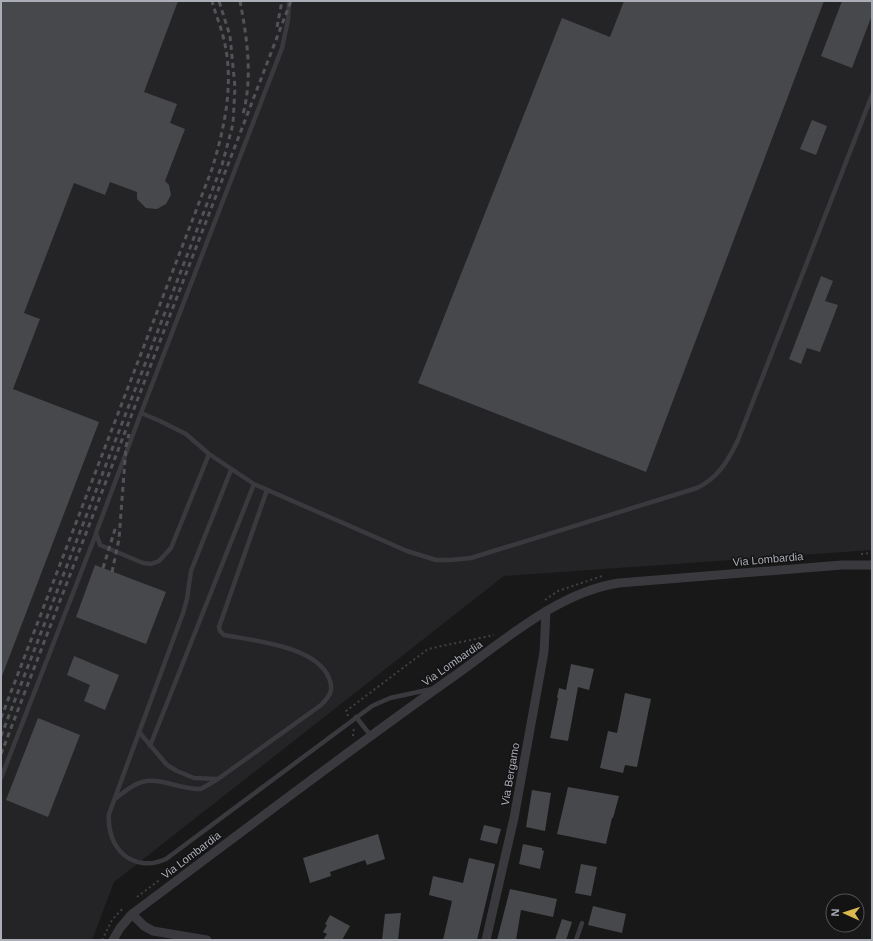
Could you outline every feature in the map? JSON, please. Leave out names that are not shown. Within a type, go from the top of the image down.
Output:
[{"type":"street","name":"Via Lombardia","points":[[113,940],[120,928],[132,914],[437,688],[542,608],[610,585],[842,565],[872,564]]},
{"type":"street","name":"Via Bergamo","points":[[486,940],[514,818],[544,652],[542,608]]},
{"type":"street","points":[[132,914],[144,926],[153,931],[207,940]]},
{"type":"lane","points":[[1,778],[282,48],[288,20],[289,1]]},
{"type":"lane","points":[[141,413],[186,434],[209,454],[254,484],[407,551],[436,560],[472,558],[689,491],[707,483],[723,467],[740,436],[872,95]]},
{"type":"lane","points":[[96,533],[100,545],[109,550],[143,563],[151,564],[159,561],[171,548],[209,454]]},
{"type":"lane","points":[[231,470],[191,571],[184,608],[114,800],[108,821],[110,835],[123,854],[137,862],[152,864],[166,859],[372,706],[384,700],[437,688]]},
{"type":"lane","points":[[150,746],[254,484]]},
{"type":"lane","points":[[114,800],[129,788],[141,782],[155,781],[201,789],[218,779],[321,705],[329,697],[331,685],[326,671],[316,660],[306,654],[224,634],[219,630],[267,490]]},
{"type":"lane","points":[[356,717],[371,736]]},
{"type":"lane","points":[[139,732],[167,765],[183,774],[199,779],[218,779]]},
{"type":"lane","points":[[576,940],[582,923]]},
{"type":"path","points":[[857,555],[872,554]]},
{"type":"path","points":[[542,608],[558,591],[604,576]]},
{"type":"path","points":[[351,740],[355,729],[346,711],[428,649],[494,635]]},
{"type":"path","points":[[135,899],[164,877]]},
{"type":"path","points":[[102,940],[112,920],[129,903]]},
{"type":"shaded area","points":[[1,1],[872,1],[872,550],[504,576],[114,882],[92,940],[1,940]]},
{"type":"building","points":[[1,1],[178,1],[144,92],[177,104],[170,123],[185,129],[165,181],[169,185],[171,195],[166,204],[157,209],[146,208],[137,199],[137,192],[110,182],[105,195],[74,183],[24,313],[40,319],[13,389],[99,422],[2,676]]},
{"type":"building","points":[[624,1],[824,1],[646,472],[418,383],[562,18],[610,37]]},
{"type":"building","points":[[842,1],[872,1],[872,15],[852,68],[821,56]]},
{"type":"building","points":[[812,120],[827,126],[816,155],[800,149]]},
{"type":"building","points":[[821,276],[833,281],[825,301],[838,305],[820,352],[807,348],[801,364],[789,359]]},
{"type":"building","points":[[95,565],[166,592],[146,644],[76,617]]},
{"type":"building","points":[[74,656],[119,675],[105,710],[84,701],[90,685],[67,675]]},
{"type":"building","points":[[571,664],[594,669],[589,690],[578,687],[568,741],[550,738],[559,688],[566,690]]},
{"type":"building","points":[[625,693],[651,699],[637,767],[625,765],[623,773],[600,768],[608,731],[617,733]]},
{"type":"building","points":[[38,718],[80,735],[48,817],[6,800]]},
{"type":"building","points":[[568,787],[619,796],[606,844],[557,834]]},
{"type":"building","points":[[532,790],[551,793],[545,831],[526,827]]},
{"type":"building","points":[[484,825],[501,829],[497,844],[480,840]]},
{"type":"building","points":[[378,834],[385,859],[367,865],[365,860],[330,872],[331,876],[310,883],[303,858]]},
{"type":"building","points":[[523,844],[542,848],[544,851],[540,869],[519,864]]},
{"type":"building","points":[[469,858],[495,864],[477,940],[443,940],[452,901],[429,895],[433,876],[463,883]]},
{"type":"building","points":[[581,864],[597,867],[591,896],[575,893]]},
{"type":"building","points":[[510,889],[557,899],[553,917],[521,910],[516,940],[497,940]]},
{"type":"building","points":[[593,906],[626,914],[622,933],[588,925]]},
{"type":"building","points":[[401,913],[398,940],[382,940],[385,914]]},
{"type":"building","points":[[330,915],[350,926],[342,940],[323,940],[327,934],[323,932],[327,925],[325,924]]},
{"type":"building","points":[[562,919],[572,922],[566,940],[555,940]]},
{"type":"railway","points":[[1,718],[212,169],[221,136],[227,103],[228,87],[227,53],[212,1]]},
{"type":"railway","points":[[1,736],[222,165],[233,124],[235,87],[230,36],[219,1]]},
{"type":"railway","points":[[240,1],[248,58],[248,86],[243,114]]},
{"type":"railway","points":[[277,27],[282,1]]},
{"type":"railway","points":[[1,754],[291,1]]},
{"type":"railway","points":[[112,572],[119,539],[126,447],[129,434]]},
{"type":"railway","points":[[103,568],[116,526]]}]
